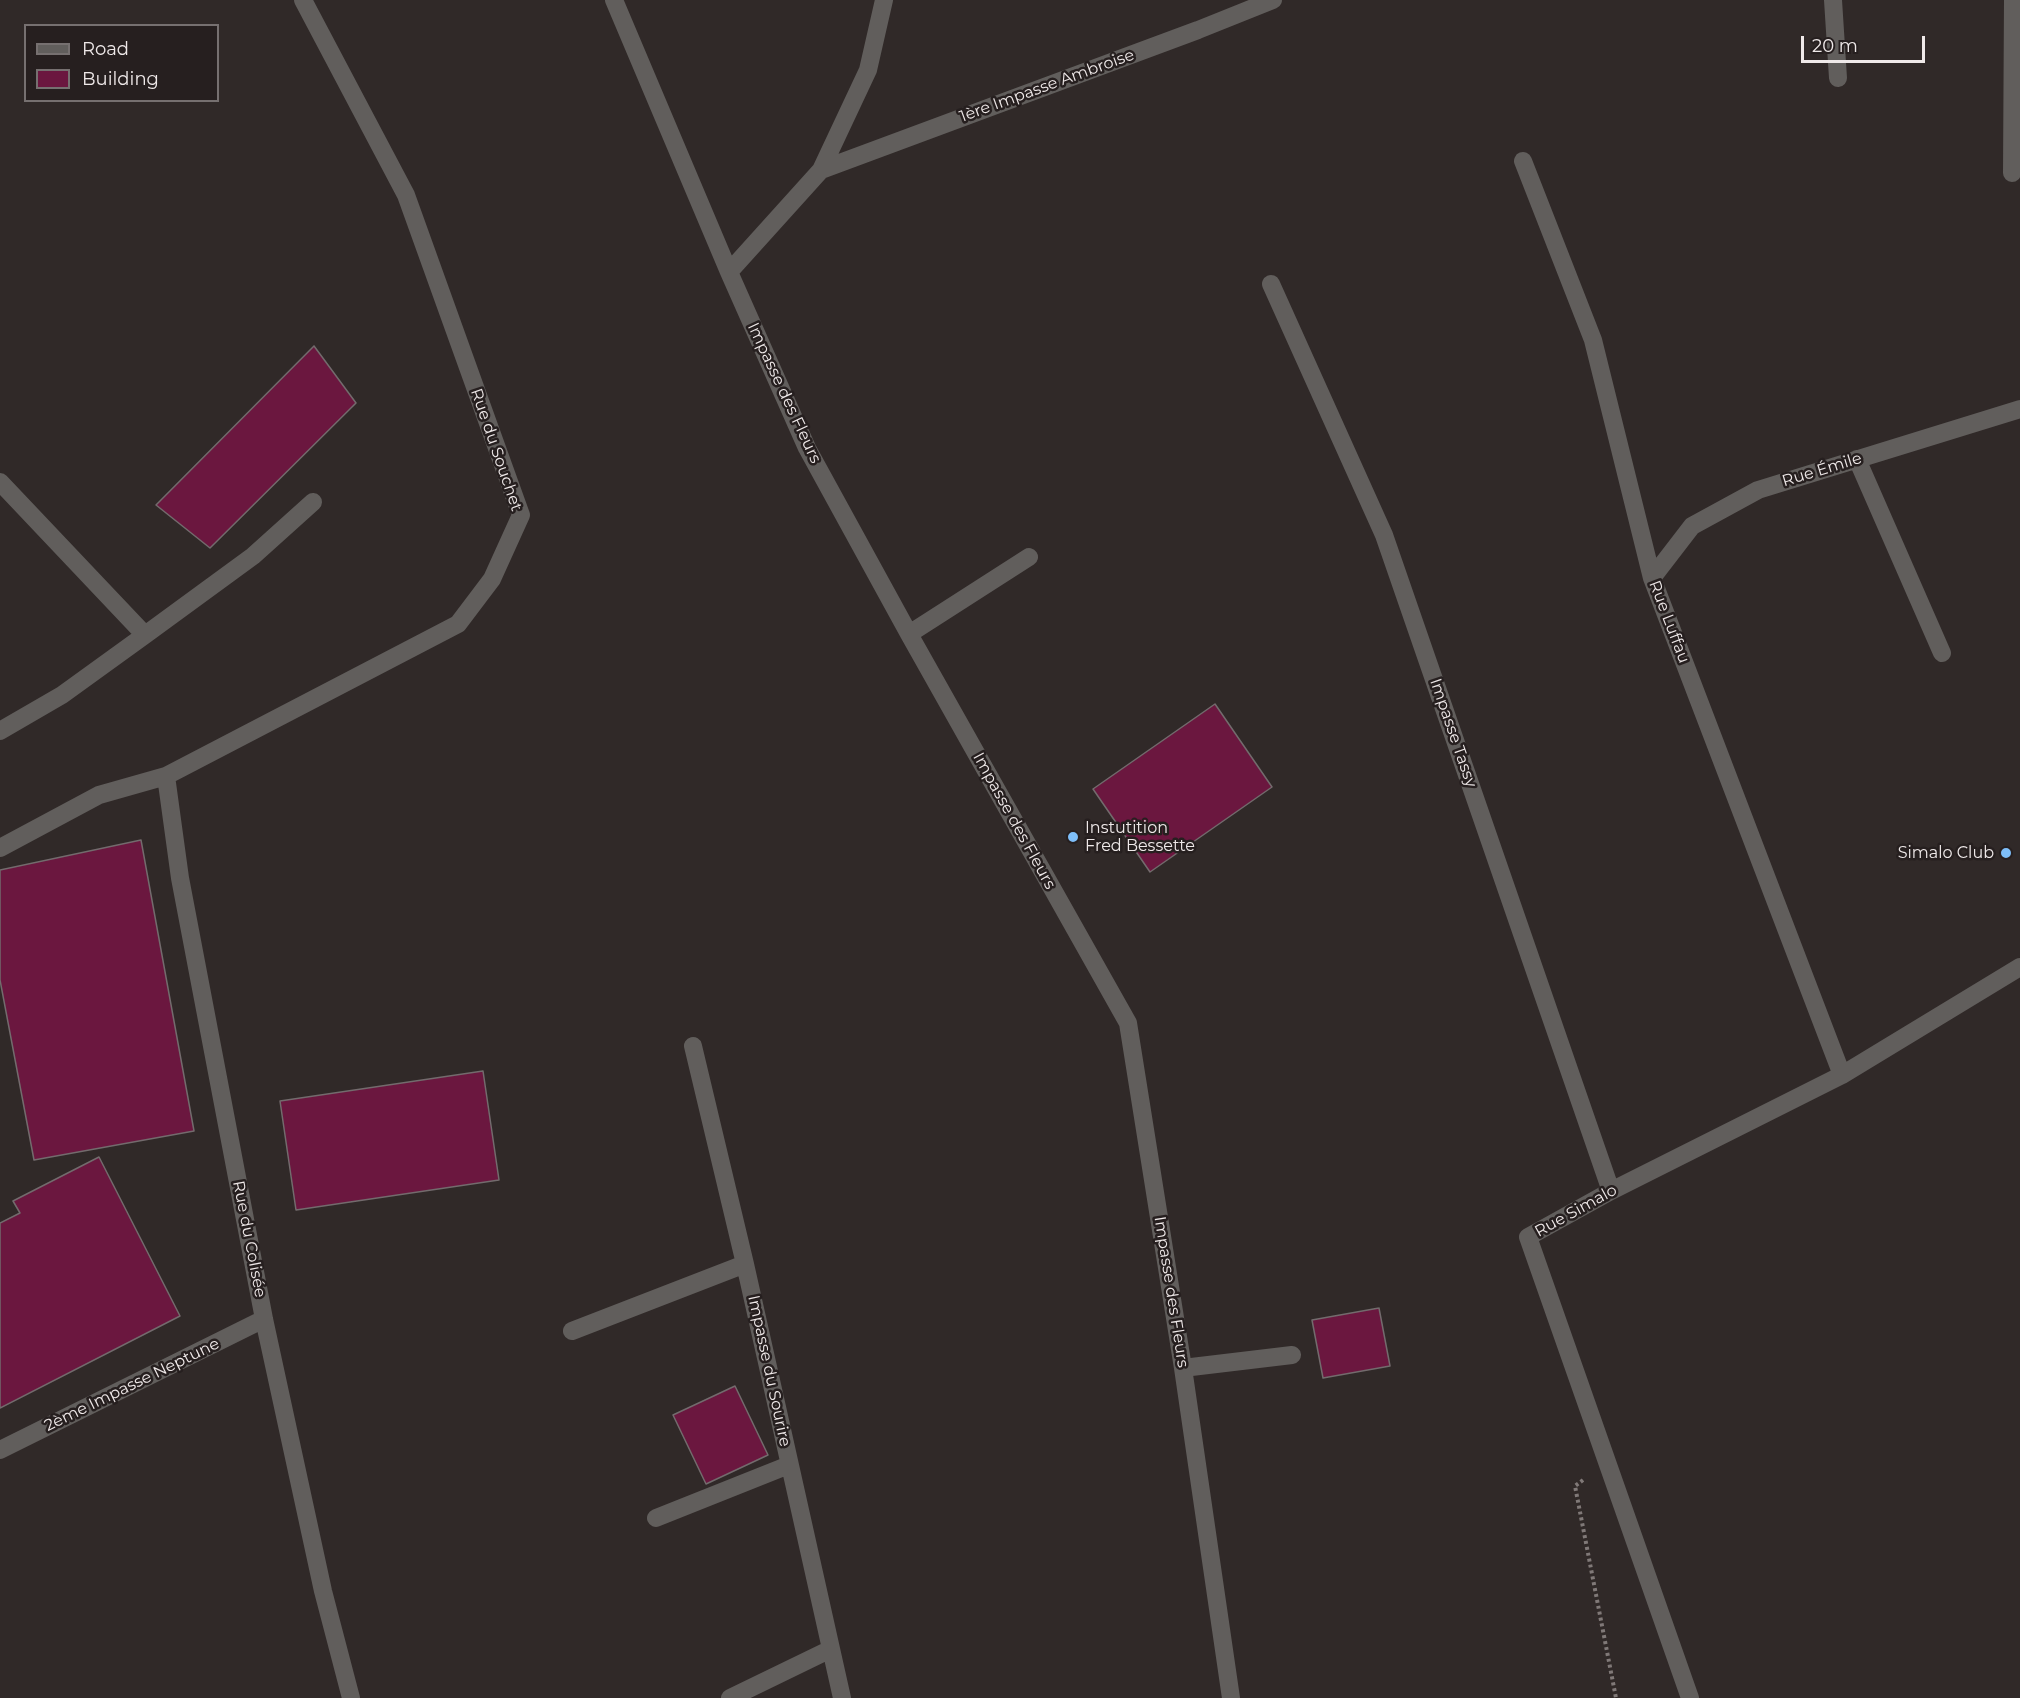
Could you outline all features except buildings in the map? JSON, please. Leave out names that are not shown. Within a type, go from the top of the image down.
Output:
[{"type":"street","name":"Rue du Souchet","points":[[0,848],[99,795],[166,776],[458,624],[492,579],[521,515],[406,195],[303,0]]},
{"type":"street","name":"Impasse des Fleurs","points":[[614,0],[729,272],[807,448],[1128,1023],[1183,1368],[1231,1698]]},
{"type":"street","points":[[729,272],[821,170],[868,70],[884,0]]},
{"type":"street","name":"1ère Impasse Ambroise","points":[[821,170],[1273,0]]},
{"type":"street","points":[[1833,0],[1838,78]]},
{"type":"street","points":[[2012,173],[2013,0]]},
{"type":"street","name":"Rue Luffau","points":[[1523,161],[1593,340],[1652,578],[1842,1076]]},
{"type":"street","name":"Impasse Tassy","points":[[1271,284],[1384,536],[1611,1191]]},
{"type":"street","name":"Rue Émile","points":[[1652,578],[1692,526],[1758,490],[2020,409]]},
{"type":"street","points":[[1857,459],[1942,654]]},
{"type":"street","points":[[0,482],[145,635]]},
{"type":"street","points":[[0,731],[62,695],[145,635],[252,556],[313,502]]},
{"type":"street","points":[[909,634],[1029,557]]},
{"type":"street","name":"Rue du Colisée","points":[[166,776],[180,878],[264,1319],[323,1591],[351,1698]]},
{"type":"street","name":"Rue Simalo","points":[[1690,1698],[1528,1237],[1611,1191],[1842,1076],[2020,967]]},
{"type":"street","name":"Impasse du Sourire","points":[[693,1046],[745,1264],[842,1698]]},
{"type":"street","points":[[572,1331],[745,1264]]},
{"type":"street","name":"2ème Impasse Neptune","points":[[0,1450],[264,1319]]},
{"type":"street","points":[[1183,1368],[1292,1355]]},
{"type":"street","points":[[656,1518],[789,1465]]},
{"type":"street","points":[[730,1698],[831,1649]]},
{"type":"path","points":[[1607,1462],[1575,1486],[1616,1698]]},
{"type":"place","name":"Instutition Fred Bessette","points":[[1073,837]]},
{"type":"place","name":"Simalo Club","points":[[2006,853]]}]
